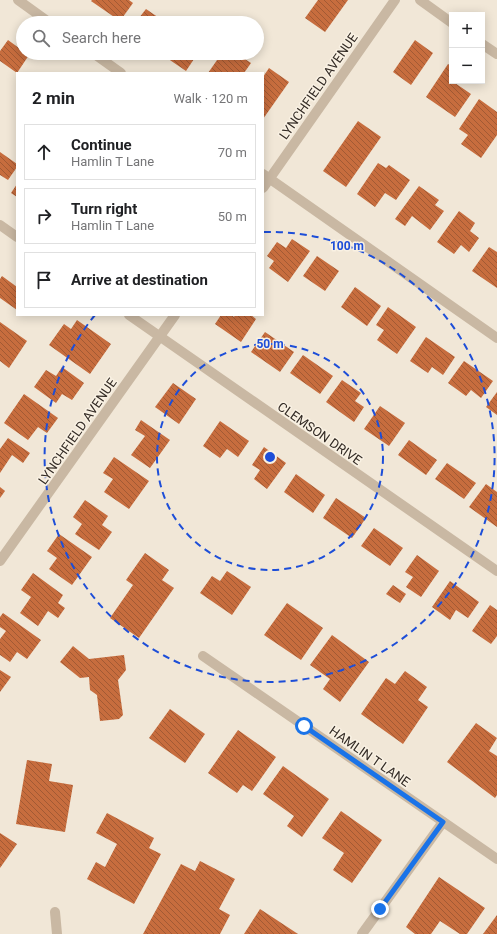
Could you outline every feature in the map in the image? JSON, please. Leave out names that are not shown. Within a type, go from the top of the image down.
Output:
[{"type":"street","points":[[18,0],[40,16]]},
{"type":"street","name":"LYNCHFIELD AVENUE","points":[[266,176],[395,0]]},
{"type":"street","points":[[420,0],[449,21]]},
{"type":"street","points":[[485,46],[497,54]]},
{"type":"street","points":[[102,60],[120,72]]},
{"type":"street","points":[[266,176],[497,338]]},
{"type":"street","points":[[0,225],[16,236]]},
{"type":"street","name":"CLEMSON DRIVE","points":[[130,316],[497,572]]},
{"type":"street","name":"LYNCHFIELD AVENUE","points":[[0,561],[174,316]]},
{"type":"street","name":"HAMLIN T LANE","points":[[203,656],[497,859]]},
{"type":"street","points":[[362,934],[443,822]]},
{"type":"street","points":[[55,912],[57,934]]},
{"type":"building","points":[[129,0],[133,3],[124,16],[113,16],[91,1]]},
{"type":"building","points":[[318,0],[348,0],[325,32],[305,18]]},
{"type":"building","points":[[146,9],[156,16],[140,16]]},
{"type":"building","points":[[8,40],[16,46],[16,60],[26,60],[18,72],[0,61],[0,51]]},
{"type":"building","points":[[415,40],[433,53],[411,85],[393,72]]},
{"type":"building","points":[[170,60],[193,60],[186,71]]},
{"type":"building","points":[[217,60],[246,60],[251,63],[245,72],[209,72]]},
{"type":"building","points":[[448,64],[449,84],[456,84],[471,94],[455,117],[426,97]]},
{"type":"building","points":[[269,68],[289,82],[264,118],[264,76]]},
{"type":"building","points":[[479,99],[497,112],[497,135],[481,158],[461,144],[468,135],[459,129]]},
{"type":"building","points":[[358,121],[381,137],[346,187],[323,171]]},
{"type":"building","points":[[0,152],[16,163],[16,168],[8,180],[0,175]]},
{"type":"building","points":[[378,163],[386,168],[389,165],[410,180],[396,200],[385,193],[375,207],[357,194]]},
{"type":"building","points":[[16,186],[16,196],[11,193]]},
{"type":"building","points":[[419,186],[439,200],[435,205],[444,211],[430,230],[412,216],[405,226],[395,219]]},
{"type":"building","points":[[459,211],[475,223],[470,231],[479,238],[469,252],[461,245],[454,254],[437,242]]},
{"type":"building","points":[[292,239],[310,251],[288,282],[269,268],[274,261],[267,256],[277,242],[286,248]]},
{"type":"building","points":[[489,247],[497,252],[497,288],[472,271]]},
{"type":"building","points":[[317,256],[339,271],[325,291],[303,276]]},
{"type":"building","points":[[2,276],[16,286],[16,309],[0,298],[0,279]]},
{"type":"building","points":[[355,287],[381,306],[367,326],[341,307]]},
{"type":"building","points":[[388,307],[416,327],[397,354],[377,340],[384,330],[376,325]]},
{"type":"building","points":[[220,316],[252,316],[256,319],[241,342],[215,324]]},
{"type":"building","points":[[77,320],[111,344],[90,374],[49,345],[64,324],[71,329]]},
{"type":"building","points":[[0,322],[27,341],[9,368],[0,361]]},
{"type":"building","points":[[265,332],[294,352],[280,372],[251,352]]},
{"type":"building","points":[[426,337],[455,357],[443,375],[432,367],[428,373],[410,361]]},
{"type":"building","points":[[303,355],[333,376],[320,394],[290,373]]},
{"type":"building","points":[[464,361],[493,381],[481,398],[471,390],[466,396],[448,383]]},
{"type":"building","points":[[62,367],[84,383],[72,400],[62,394],[56,403],[34,387],[46,370],[56,376]]},
{"type":"building","points":[[342,380],[361,393],[355,401],[364,407],[354,422],[326,402]]},
{"type":"building","points":[[173,383],[196,399],[179,424],[155,407]]},
{"type":"building","points":[[497,392],[497,415],[486,407]]},
{"type":"building","points":[[24,394],[58,418],[47,433],[38,427],[28,440],[4,423]]},
{"type":"building","points":[[380,406],[405,423],[389,446],[364,429]]},
{"type":"building","points":[[141,420],[170,440],[150,468],[131,455],[145,436],[135,430]]},
{"type":"building","points":[[220,421],[249,441],[238,457],[227,449],[220,458],[203,446]]},
{"type":"building","points":[[8,438],[30,453],[23,463],[12,455],[0,473],[0,449]]},
{"type":"building","points":[[409,440],[437,460],[426,475],[398,455]]},
{"type":"building","points":[[264,447],[286,463],[267,489],[254,479],[260,470],[252,465]]},
{"type":"building","points":[[114,457],[149,481],[129,509],[104,492],[113,479],[103,473]]},
{"type":"building","points":[[447,463],[476,483],[464,499],[435,479]]},
{"type":"building","points":[[296,474],[325,495],[313,513],[284,492]]},
{"type":"building","points":[[486,484],[497,492],[497,527],[469,507]]},
{"type":"building","points":[[0,487],[5,491],[0,498]]},
{"type":"building","points":[[336,498],[366,518],[352,538],[323,518]]},
{"type":"building","points":[[85,500],[108,516],[102,525],[112,532],[99,550],[75,534],[82,524],[73,517]]},
{"type":"building","points":[[374,528],[403,548],[390,566],[361,546]]},
{"type":"building","points":[[59,534],[92,557],[72,585],[49,569],[57,558],[47,551]]},
{"type":"building","points":[[145,553],[169,570],[162,580],[174,588],[139,638],[110,618],[133,585],[126,580]]},
{"type":"building","points":[[417,555],[439,571],[421,597],[406,587],[413,577],[405,572]]},
{"type":"building","points":[[227,571],[251,587],[232,615],[200,593],[212,576],[220,581]]},
{"type":"building","points":[[33,573],[63,595],[58,603],[65,608],[58,618],[48,611],[38,626],[20,613],[31,597],[21,590]]},
{"type":"building","points":[[450,581],[479,602],[468,618],[456,610],[450,620],[432,607]]},
{"type":"building","points":[[393,585],[406,594],[400,603],[386,594]]},
{"type":"building","points":[[287,603],[323,628],[301,660],[264,635]]},
{"type":"building","points":[[490,605],[497,610],[497,636],[491,644],[472,631]]},
{"type":"building","points":[[3,613],[41,640],[27,659],[17,652],[10,662],[0,655],[0,639],[6,631],[0,627],[0,617]]},
{"type":"building","points":[[332,635],[369,662],[340,702],[323,689],[330,679],[310,665]]},
{"type":"building","points":[[73,646],[89,659],[124,655],[126,670],[118,680],[123,715],[119,719],[100,721],[97,695],[90,690],[89,677],[80,678],[60,662]]},
{"type":"building","points":[[0,670],[11,677],[0,692]]},
{"type":"building","points":[[405,671],[427,687],[418,700],[428,707],[403,744],[361,714],[386,678],[395,684]]},
{"type":"building","points":[[170,709],[205,734],[185,763],[149,738]]},
{"type":"building","points":[[476,723],[497,738],[489,751],[497,756],[497,795],[495,798],[447,762]]},
{"type":"building","points":[[238,730],[276,757],[252,791],[243,785],[237,793],[208,773]]},
{"type":"building","points":[[27,760],[52,764],[49,781],[73,785],[65,832],[16,824]]},
{"type":"building","points":[[283,766],[329,799],[302,837],[287,826],[294,816],[263,794]]},
{"type":"building","points":[[341,811],[382,840],[352,883],[333,870],[344,853],[322,838]]},
{"type":"building","points":[[107,813],[154,838],[149,848],[161,854],[134,904],[87,879],[96,862],[105,867],[117,844],[96,833]]},
{"type":"building","points":[[0,833],[17,844],[0,868]]},
{"type":"building","points":[[200,861],[235,879],[219,909],[230,915],[220,934],[143,934],[181,864],[195,871]]},
{"type":"building","points":[[439,877],[485,908],[467,934],[460,934],[440,921],[431,934],[415,934],[406,927]]},
{"type":"building","points":[[260,909],[298,934],[244,934]]},
{"type":"building","points":[[497,915],[497,934],[483,934]]},
{"type":"route","points":[[304,726],[443,822],[380,909]]}]
